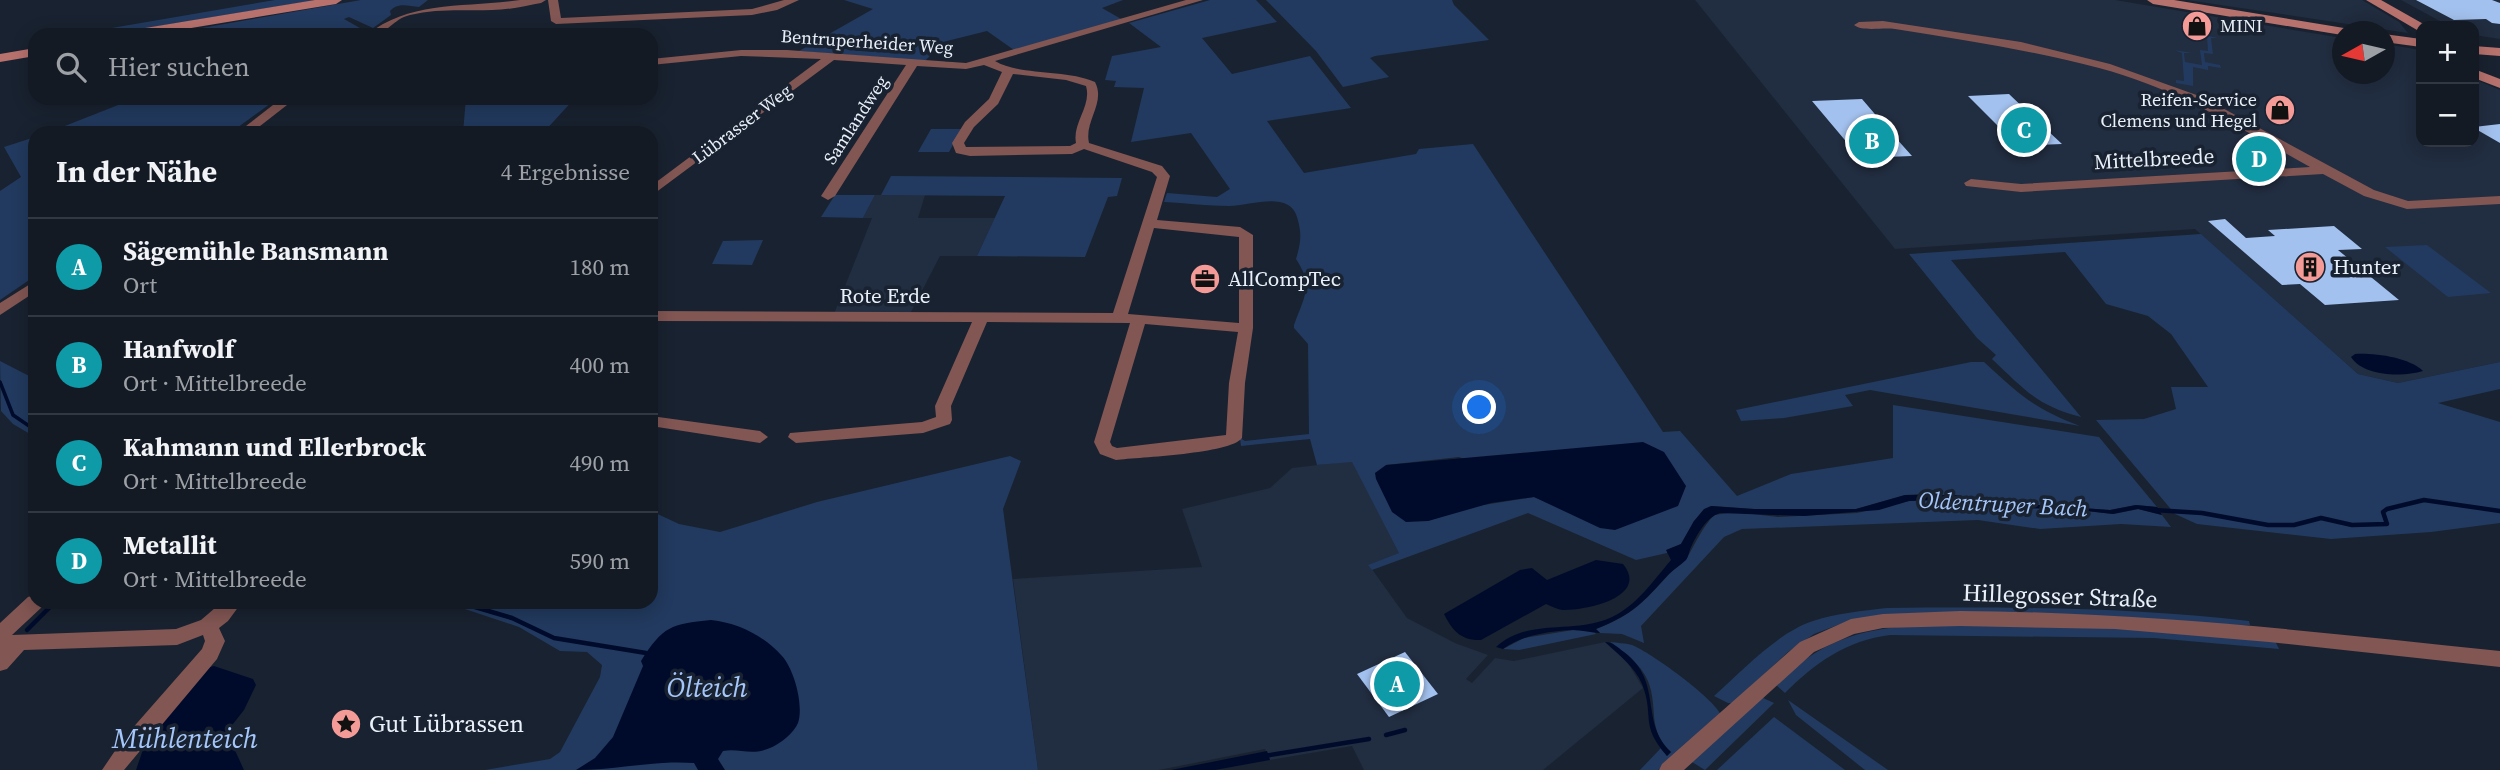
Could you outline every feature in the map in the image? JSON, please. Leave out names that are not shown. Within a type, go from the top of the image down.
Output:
[{"type":"main road","points":[[169,28],[336,0]]},
{"type":"main road","points":[[2153,0],[2332,30]]},
{"type":"main road","points":[[2372,0],[2416,25]]},
{"type":"main road","points":[[2407,21],[2416,29]]},
{"type":"main road","points":[[2395,39],[2416,42]]},
{"type":"main road","points":[[2479,50],[2500,52]]},
{"type":"main road","points":[[0,58],[28,53]]},
{"type":"main road","points":[[2479,75],[2500,83]]},
{"type":"street","points":[[383,28],[408,10],[450,6],[494,7],[541,0]]},
{"type":"street","points":[[553,0],[556,21],[752,12],[774,8],[794,0]]},
{"type":"street","name":"Bentruperheider Weg","points":[[658,61],[754,53],[832,56],[960,67],[1198,0]]},
{"type":"street","points":[[1859,25],[1883,24],[2021,44],[2117,69],[2208,105],[2369,193],[2407,205],[2500,200]]},
{"type":"street","name":"Lübrasser Weg","points":[[658,187],[832,56]]},
{"type":"street","points":[[986,61],[994,67],[1078,79],[1091,84],[1094,96],[1081,138],[1083,145]]},
{"type":"street","name":"Samlandweg","points":[[828,196],[913,63]]},
{"type":"street","points":[[1009,70],[994,102],[969,125],[958,143],[960,150],[1072,150],[1083,145],[1161,172],[1164,181],[1119,318]]},
{"type":"street","points":[[252,126],[281,105]]},
{"type":"street","name":"Mittelbreede","points":[[1970,183],[2021,188],[2325,170]]},
{"type":"street","points":[[1139,319],[1102,442],[1105,450],[1116,454],[1129,453],[1222,443],[1234,438],[1237,383],[1246,328],[1246,235],[1237,230],[1150,224]]},
{"type":"street","points":[[0,310],[28,290]]},
{"type":"street","name":"Rote Erde","points":[[658,316],[1119,318],[1246,328]]},
{"type":"street","points":[[796,437],[923,428],[944,420],[943,406],[981,318]]},
{"type":"street","points":[[658,422],[761,436]]},
{"type":"street","points":[[0,663],[6,640],[30,609]]},
{"type":"street","points":[[6,640],[165,639],[188,635],[208,625],[227,609]]},
{"type":"street","name":"Hillegosser Straße","points":[[1669,770],[1807,647],[1851,627],[1883,621],[2133,623],[2278,635],[2500,659]]},
{"type":"street","points":[[112,770],[210,653],[215,641],[208,625]]},
{"type":"shaded area","points":[[275,0],[317,0],[147,28],[112,28]]},
{"type":"shaded area","points":[[361,0],[428,0],[419,7],[396,6],[390,11],[391,15],[373,28],[349,17],[344,19],[360,28],[201,28]]},
{"type":"shaded area","points":[[844,0],[1123,0],[1102,8],[1123,20],[1014,50],[987,31],[943,42],[925,61],[799,51],[873,9]]},
{"type":"shaded area","points":[[1210,0],[1256,0],[1277,22],[1202,38],[1232,74],[1310,56],[1351,108],[1267,121],[1304,173],[1416,154],[1419,149],[1473,144],[1663,432],[1680,431],[1737,496],[1791,474],[1893,458],[1893,405],[2099,437],[2157,507],[2136,505],[2110,510],[1921,494],[1905,495],[1856,509],[1754,509],[1712,506],[1694,521],[1681,544],[1667,550],[1667,553],[1636,560],[1528,513],[1372,570],[1368,565],[1399,553],[1352,462],[1317,465],[1310,439],[1241,446],[1240,438],[1245,441],[1309,434],[1308,344],[1294,328],[1306,292],[1305,277],[1296,259],[1300,238],[1297,217],[1293,209],[1278,202],[1229,206],[1164,202],[1167,193],[1217,197],[1230,189],[1191,133],[1131,142],[1144,88],[1114,87],[1116,81],[1105,80],[1112,56],[1161,47],[1129,23]],"holes":[[[1459,457],[1615,530],[1534,497],[1471,507],[1428,521],[1386,465]]]},
{"type":"shaded area","points":[[1266,0],[1452,0],[1489,40],[1375,56],[1370,58],[1389,77],[1343,87],[1316,51]]},
{"type":"shaded area","points":[[1695,0],[2115,0],[2332,36],[2332,84],[2395,84],[2395,46],[2416,49],[2416,147],[2479,147],[2479,81],[2500,90],[2500,362],[2398,383],[2358,374],[2195,229],[1895,249]]},
{"type":"shaded area","points":[[2187,0],[2362,0],[2399,22],[2408,33],[2395,31],[2395,21],[2332,22]]},
{"type":"shaded area","points":[[2401,0],[2500,0],[2500,39],[2479,36],[2479,21],[2440,21]]},
{"type":"shaded area","points":[[2199,34],[2218,38],[2211,38],[2213,54],[2204,53],[2205,62],[2220,65],[2221,68],[2208,66],[2208,70],[2193,67],[2193,86],[2176,83],[2176,80],[2184,81],[2182,53],[2174,50],[2192,53],[2184,53],[2185,62],[2202,65],[2200,50],[2208,51],[2207,37]]},
{"type":"shaded area","points":[[118,105],[268,105],[240,126],[65,126]]},
{"type":"shaded area","points":[[465,105],[569,105],[549,126],[464,126]]},
{"type":"shaded area","points":[[931,129],[962,129],[949,152],[918,152]]},
{"type":"shaded area","points":[[28,139],[28,281],[0,300],[0,191],[21,177],[4,147]]},
{"type":"shaded area","points":[[891,176],[1122,178],[1117,196],[1108,197],[1085,257],[977,256],[1005,196],[881,195]]},
{"type":"shaded area","points":[[835,195],[875,195],[863,218],[821,217]]},
{"type":"shaded area","points":[[875,195],[925,195],[918,218],[995,218],[977,256],[940,256],[910,314],[834,314],[872,218],[863,218]]},
{"type":"shaded area","points":[[2201,234],[2358,374],[2398,383],[2500,362],[2500,389],[2438,403],[2500,422],[2500,523],[2431,532],[2331,539],[2197,524],[2175,514],[2096,420],[2144,419],[2176,409],[2171,387],[2208,387],[2171,334],[2148,316],[2106,304],[2065,252],[1951,260],[2081,417],[2042,402],[2013,379],[1992,359],[1996,355],[1977,338],[1909,254]]},
{"type":"shaded area","points":[[763,240],[752,265],[712,264],[723,241]]},
{"type":"shaded area","points":[[2427,245],[2491,293],[2448,297],[2385,247]]},
{"type":"shaded area","points":[[0,361],[28,375],[28,433],[13,424],[1,411]]},
{"type":"shaded area","points":[[1971,362],[1984,362],[2028,400],[2080,426],[1870,390],[1845,395],[1853,406],[1784,418],[1741,421],[1736,410]]},
{"type":"shaded area","points":[[1010,456],[1021,461],[1003,509],[1038,770],[485,770],[550,759],[560,752],[600,677],[602,665],[587,652],[560,651],[519,627],[465,609],[658,609],[658,514],[679,524],[720,532],[817,502]]},
{"type":"shaded area","points":[[1352,461],[1400,553],[1369,565],[1407,618],[1455,643],[1488,655],[1466,679],[1472,683],[1495,658],[1514,661],[1605,642],[1628,663],[1643,688],[1543,770],[1364,770],[1352,746],[1270,760],[1265,749],[1159,770],[1038,770],[1013,579],[1202,567],[1182,509],[1270,488],[1292,468]]},
{"type":"shaded area","points":[[1959,499],[2012,508],[2069,509],[2113,514],[2138,509],[2162,515],[2171,527],[2121,524],[2040,529],[1978,520],[1742,529],[1724,537],[1641,626],[1644,643],[1622,634],[1600,633],[1596,629],[1621,618],[1646,598],[1687,558],[1714,515],[1736,512],[1778,517],[1857,513],[1909,501]]},
{"type":"shaded area","points":[[1887,608],[2113,610],[2204,616],[2249,621],[2250,625],[1846,622],[1814,634],[1788,652],[1733,703],[1714,696],[1760,654],[1800,626],[1831,616]]},
{"type":"shaded area","points":[[1917,625],[2100,627],[2275,641],[2279,649],[2154,638],[1890,635],[1860,642],[1833,655],[1808,672],[1785,693],[1776,685],[1808,658],[1840,640],[1875,630]]},
{"type":"shaded area","points":[[1573,630],[1593,631],[1596,634],[1519,650],[1503,649],[1524,638]]},
{"type":"shaded area","points":[[1610,642],[1632,645],[1653,656],[1695,687],[1721,715],[1658,770],[1640,770],[1661,748],[1667,756],[1671,752],[1658,735],[1648,681],[1627,654]]},
{"type":"shaded area","points":[[1761,697],[1774,703],[1705,770],[1692,762]]},
{"type":"shaded area","points":[[1788,700],[1888,770],[1865,770],[1796,715]]},
{"type":"shaded area","points":[[1774,717],[1845,770],[1717,770]]},
{"type":"water","points":[[2355,354],[2391,357],[2409,362],[2423,371],[2405,374],[2374,372],[2357,364],[2351,357]]},
{"type":"water","points":[[1643,442],[1664,452],[1686,486],[1678,506],[1615,530],[1600,528],[1534,497],[1491,503],[1428,521],[1406,522],[1392,512],[1375,473],[1386,465]]},
{"type":"water","points":[[1905,495],[1956,495],[2011,503],[2110,510],[2136,505],[2157,507],[2162,515],[2138,509],[2113,514],[2069,509],[2012,508],[1959,499],[1909,501],[1879,510],[1804,516],[1720,513],[1703,526],[1686,560],[1637,606],[1620,618],[1596,629],[1600,633],[1555,631],[1527,637],[1503,649],[1496,647],[1522,632],[1598,622],[1621,612],[1644,592],[1671,560],[1666,550],[1681,544],[1694,521],[1704,509],[1711,506],[1754,509],[1856,509]]},
{"type":"water","points":[[1596,560],[1623,564],[1629,575],[1628,585],[1622,593],[1599,605],[1562,610],[1546,604],[1481,640],[1468,639],[1458,633],[1444,614],[1520,570],[1532,568],[1547,580]]},
{"type":"water","name":"Ölteich","points":[[711,620],[750,631],[782,656],[797,688],[800,707],[798,723],[793,731],[778,744],[763,750],[723,751],[718,759],[725,770],[698,770],[694,763],[679,762],[576,770],[595,758],[613,737],[643,666],[641,661],[656,640],[677,626]]},
{"type":"water","points":[[1605,642],[1624,652],[1644,676],[1656,728],[1661,740],[1671,752],[1667,756],[1650,728],[1646,695],[1639,678],[1626,661]]},
{"type":"water","name":"Mühlenteich","points":[[214,666],[253,679],[256,685],[244,710],[218,743],[233,746],[244,770],[136,770],[149,732],[203,669]]},
{"type":"water","points":[[1267,751],[1270,760],[1215,770],[1171,770]]},
{"type":"building","points":[[2416,0],[2492,0],[2500,3],[2500,24],[2486,19],[2454,20]]},
{"type":"building","points":[[2009,94],[2062,144],[2018,146],[1968,96]]},
{"type":"building","points":[[1862,99],[1912,156],[1860,158],[1812,101]]},
{"type":"building","points":[[2500,124],[2500,143],[2479,131],[2479,126]]},
{"type":"building","points":[[2258,145],[2283,163],[2250,165],[2236,154],[2252,153],[2242,146]]},
{"type":"building","name":"Hunter","points":[[2225,219],[2246,238],[2275,236],[2268,230],[2334,226],[2362,249],[2338,250],[2399,300],[2325,305],[2300,284],[2282,285],[2208,221]]},
{"type":"building","points":[[1405,652],[1438,694],[1389,717],[1357,674]]},
{"type":"waterway","name":"Oldentruper Bach","points":[[0,382],[13,415],[28,425]]},
{"type":"waterway","name":"Oldentruper Bach","points":[[2154,510],[2202,513],[2268,525],[2294,525],[2321,518],[2352,525],[2387,524],[2383,512],[2387,509],[2424,500],[2500,511]]},
{"type":"waterway","points":[[27,630],[48,609]]},
{"type":"waterway","name":"Oldentruper Bach","points":[[482,609],[512,618],[554,638],[646,653],[649,656]]},
{"type":"waterway","name":"Oldentruper Bach","points":[[1386,735],[1405,730]]},
{"type":"waterway","name":"Oldentruper Bach","points":[[1264,756],[1369,739]]},
{"type":"place","name":"MINI","points":[[2197,26]]},
{"type":"place","name":"Reifen-Service Clemens und Hegel","points":[[2280,110]]},
{"type":"place","name":"Kahmann und Ellerbrock","points":[[2024,130]]},
{"type":"place","name":"Hanfwolf","points":[[1872,141]]},
{"type":"place","name":"Metallit","points":[[2259,159]]},
{"type":"place","name":"Hunter","points":[[2310,267]]},
{"type":"place","name":"AllCompTec","points":[[1205,279]]},
{"type":"place","name":"Sägemühle Bansmann","points":[[1397,684]]},
{"type":"place","name":"Gut Lübrassen","points":[[346,724]]}]
